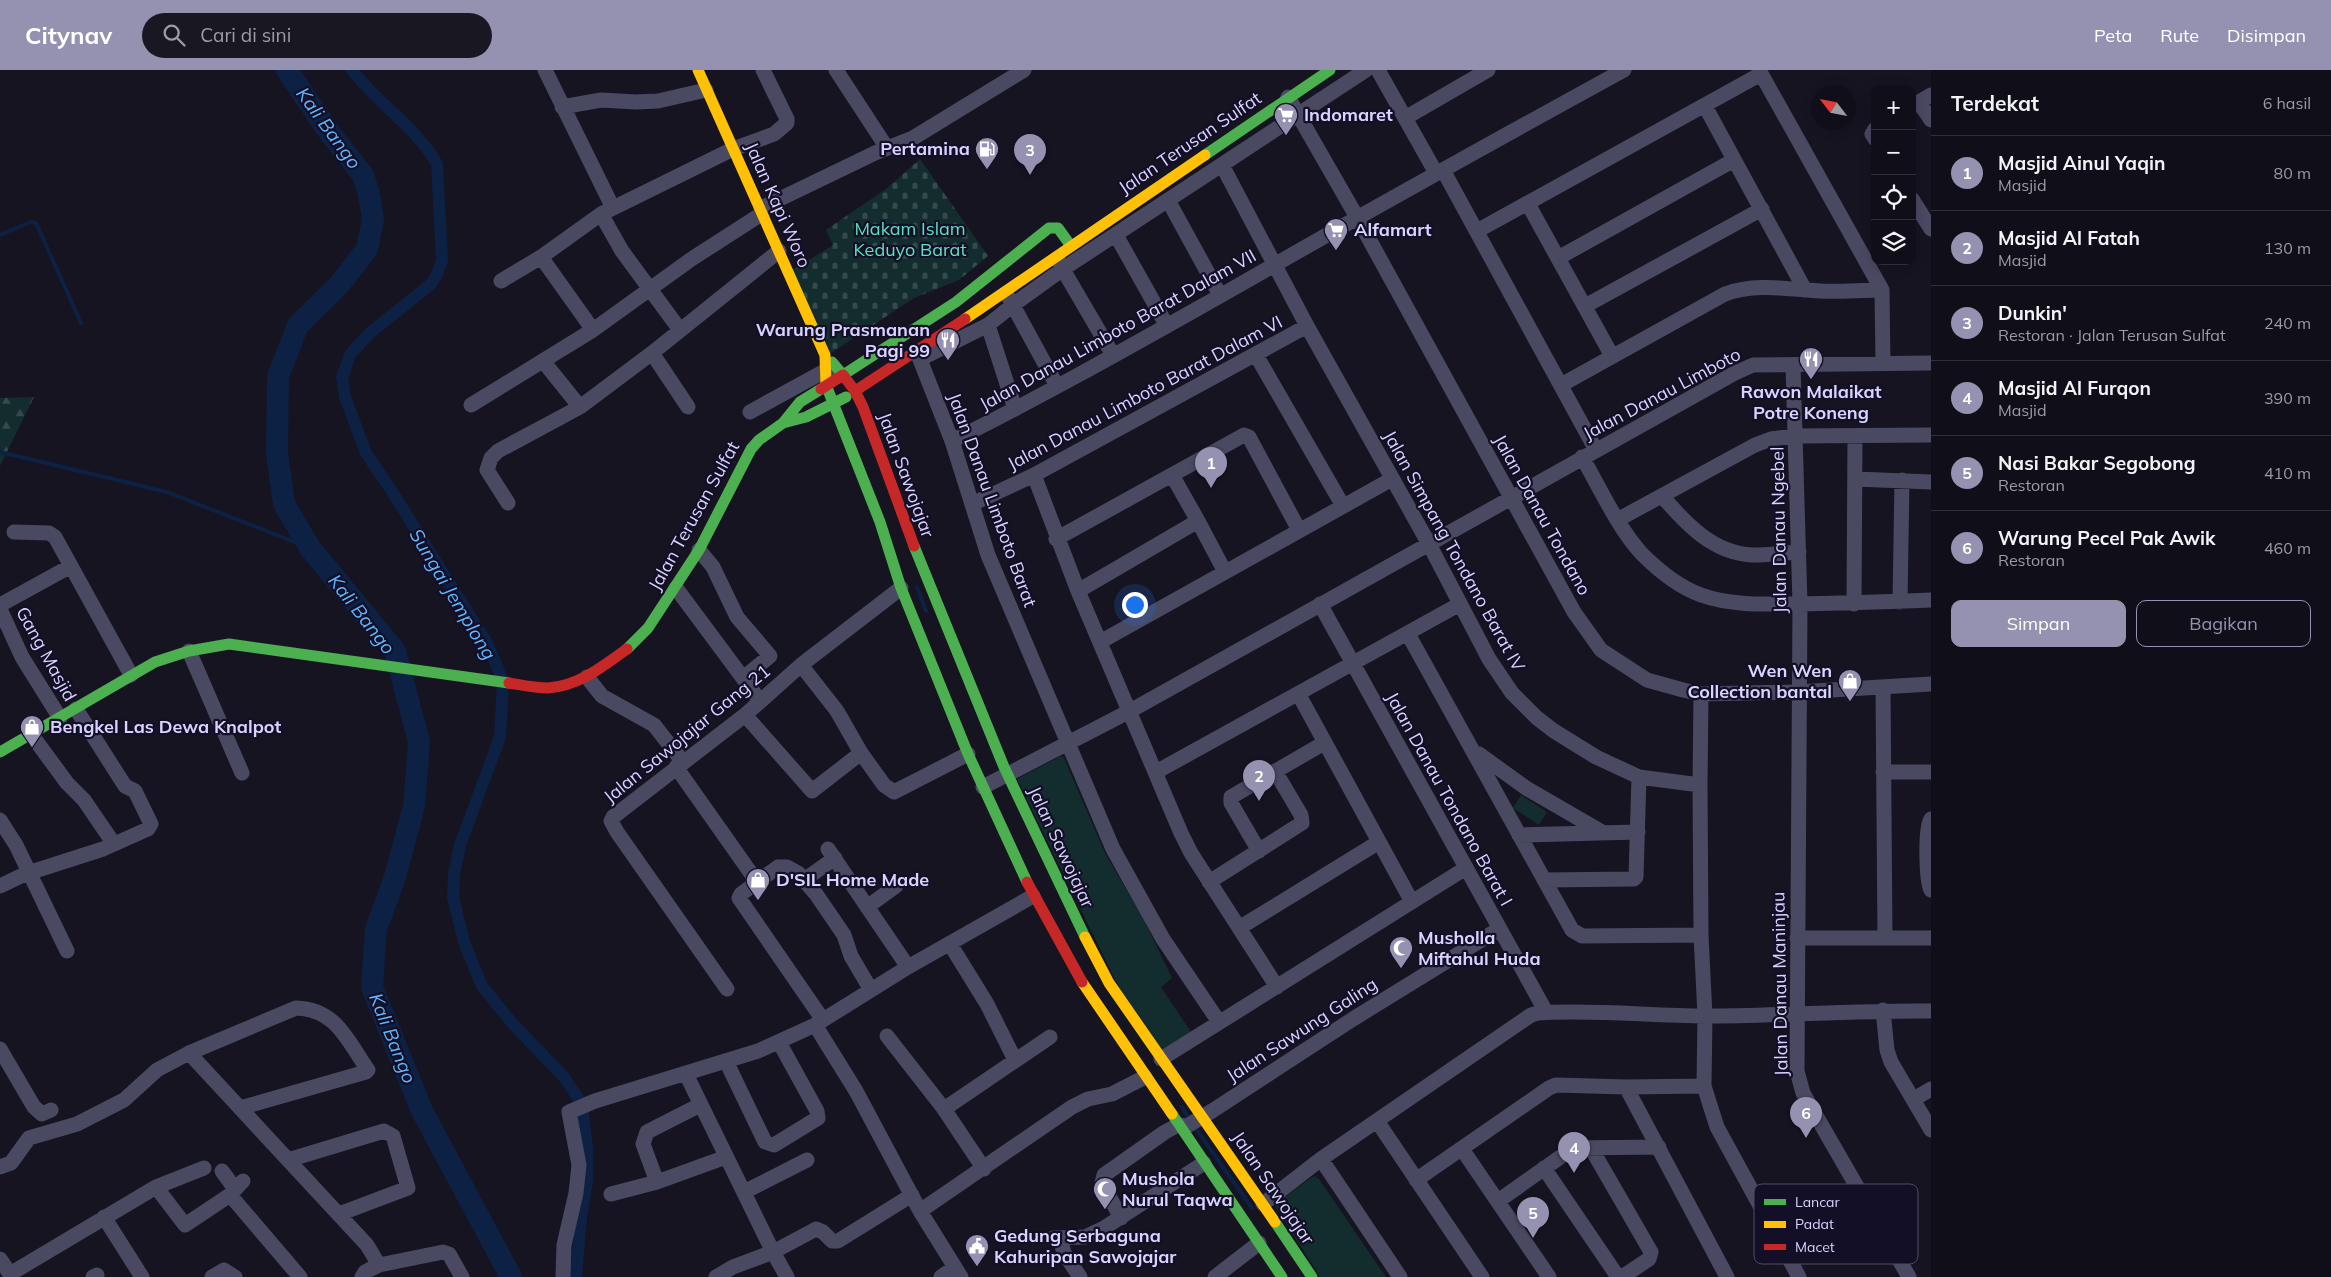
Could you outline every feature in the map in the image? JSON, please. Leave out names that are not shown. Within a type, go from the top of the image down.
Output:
[{"type":"main road","name":"Jalan Kapi Woro","points":[[698,70],[831,370],[832,405]]},
{"type":"main road","name":"Jalan Terusan Sulfat","points":[[783,423],[806,417],[832,405],[919,356],[966,318],[1004,291],[1060,263],[1071,246],[1330,70]]},
{"type":"main road","name":"Jalan Terusan Sulfat","points":[[0,752],[155,662],[189,651],[229,644],[519,685],[557,688],[587,676],[634,644],[676,588],[700,550],[746,456],[759,440],[783,423],[831,370],[956,302],[1049,228],[1058,228],[1071,246]]},
{"type":"main road","points":[[956,302],[966,318]]},
{"type":"main road","name":"Jalan Kapi Woro","points":[[831,370],[855,391]]},
{"type":"main road","name":"Jalan Sawojajar","points":[[855,391],[925,577],[997,781],[1033,896],[1080,979],[1137,1042],[1161,1059],[1191,1121],[1204,1163],[1251,1205],[1259,1243],[1282,1277]]},
{"type":"main road","name":"Jalan Sawojajar","points":[[832,405],[880,522],[900,588],[968,754],[997,781],[1052,870],[1137,1042],[1145,1077],[1191,1121],[1251,1205],[1312,1277]]},
{"type":"street","points":[[545,70],[607,211],[622,251],[680,330]]},
{"type":"street","points":[[501,281],[541,257],[607,211],[733,149],[774,134],[786,123],[785,111],[763,70]]},
{"type":"street","points":[[836,70],[887,148]]},
{"type":"street","points":[[471,405],[593,330],[762,211],[887,148],[913,138],[1024,70]]},
{"type":"street","points":[[919,356],[988,326],[1060,263],[1096,249],[1366,70]]},
{"type":"street","points":[[1378,70],[1404,118],[1477,231],[1596,450]]},
{"type":"street","points":[[1404,118],[1488,70]]},
{"type":"street","name":"Jalan Danau Limboto Barat Dalam VII","points":[[952,441],[1167,326],[1440,171],[1624,70]]},
{"type":"street","points":[[1477,231],[1705,106],[1760,72],[1882,290],[1883,363]]},
{"type":"street","points":[[562,107],[601,100],[658,101],[706,90]]},
{"type":"street","name":"Jalan Danau Tondano","points":[[1288,97],[1358,219],[1574,612],[1601,650],[1647,680],[1701,694],[1798,692],[1931,684]]},
{"type":"street","points":[[1921,101],[1931,120]]},
{"type":"street","points":[[1705,106],[1805,290]]},
{"type":"street","name":"Jalan Simpang Tondano Barat IV","points":[[1210,151],[1276,265],[1307,326],[1429,544],[1493,665],[1512,692],[1527,709],[1581,750],[1639,776],[1700,785]]},
{"type":"street","points":[[1558,258],[1734,160]]},
{"type":"street","points":[[1169,202],[1220,295]]},
{"type":"street","points":[[1916,203],[1926,211],[1931,229]]},
{"type":"street","points":[[1528,204],[1612,356]]},
{"type":"street","points":[[1584,306],[1762,209]]},
{"type":"street","points":[[1087,235],[1096,249]]},
{"type":"street","points":[[1116,235],[1167,326]]},
{"type":"street","points":[[508,503],[487,470],[491,458],[498,451],[580,407],[652,353],[779,251]]},
{"type":"street","points":[[541,257],[593,330]]},
{"type":"street","points":[[1060,263],[1113,355]]},
{"type":"street","points":[[1561,384],[1732,292],[1748,288],[1882,290]]},
{"type":"street","points":[[1004,291],[1013,304],[1057,386]]},
{"type":"street","points":[[988,326],[1015,409]]},
{"type":"street","name":"Jalan Danau Limboto Barat Dalam VI","points":[[972,504],[1034,475],[1307,326]]},
{"type":"street","points":[[652,353],[688,407]]},
{"type":"street","points":[[1256,355],[1343,506]]},
{"type":"street","name":"Jalan Danau Limboto Barat","points":[[919,356],[952,441],[988,554],[1113,849],[1163,940],[1219,1022]]},
{"type":"street","points":[[543,361],[580,407]]},
{"type":"street","name":"Jalan Danau Limboto","points":[[1429,544],[1736,372],[1753,366],[1931,362]]},
{"type":"street","name":"Jalan Danau Ngebel","points":[[1793,366],[1800,604],[1798,692]]},
{"type":"street","points":[[750,412],[831,370]]},
{"type":"street","points":[[1056,539],[1245,435],[1249,437],[1299,530]]},
{"type":"street","points":[[1619,519],[1755,445],[1772,439],[1796,436],[1931,435]]},
{"type":"street","points":[[1854,604],[1855,436]]},
{"type":"street","points":[[1582,457],[1637,547],[1653,564],[1667,575],[1700,594],[1727,601],[1758,604],[1854,604],[1931,600]]},
{"type":"street","points":[[1034,475],[1056,539],[1184,839],[1209,882],[1277,987]]},
{"type":"street","points":[[1172,475],[1225,572]]},
{"type":"street","points":[[1100,642],[1392,479]]},
{"type":"street","points":[[1855,479],[1931,482]]},
{"type":"street","points":[[1900,602],[1902,480]]},
{"type":"street","points":[[1662,496],[1684,522],[1721,547],[1751,554],[1799,552]]},
{"type":"street","points":[[1078,591],[1198,521]]},
{"type":"street","points":[[14,532],[52,535],[131,675]]},
{"type":"street","points":[[997,781],[1130,711],[1429,544]]},
{"type":"street","points":[[700,550],[713,567],[737,618],[770,656],[743,678]]},
{"type":"street","points":[[0,607],[71,566]]},
{"type":"street","points":[[676,588],[760,701]]},
{"type":"street","name":"Jalan Sawojajar Gang 21","points":[[727,989],[611,821],[613,817],[745,715],[801,665],[900,588]]},
{"type":"street","name":"Jalan Danau Tondano Barat I","points":[[1320,604],[1546,1012]]},
{"type":"street","points":[[1156,772],[1460,604]]},
{"type":"street","name":"Gang Masjid","points":[[0,607],[22,657],[60,718]]},
{"type":"street","points":[[1408,634],[1474,750],[1572,930],[1578,935],[1701,935]]},
{"type":"street","points":[[189,651],[242,773]]},
{"type":"street","points":[[801,665],[837,711],[860,753],[884,785],[894,792],[968,754]]},
{"type":"street","points":[[587,676],[602,696],[654,725],[756,883]]},
{"type":"street","points":[[1883,687],[1885,938]]},
{"type":"street","name":"Jalan Danau Maninjau","points":[[1798,692],[1797,1071],[1803,1093],[1855,1184]]},
{"type":"street","points":[[1299,694],[1412,902]]},
{"type":"street","points":[[1701,694],[1701,935],[1705,1016],[1704,1086],[1716,1127],[1754,1196]]},
{"type":"street","points":[[0,886],[29,873],[114,844],[148,829],[151,821],[135,791],[124,786],[76,709]]},
{"type":"street","points":[[745,715],[812,791],[860,753]]},
{"type":"street","points":[[30,734],[67,783],[84,800],[114,844]]},
{"type":"street","points":[[1259,851],[1230,800],[1234,794],[1324,743]]},
{"type":"street","points":[[1474,750],[1526,788],[1602,832]]},
{"type":"street","points":[[1209,882],[1299,827],[1303,820],[1275,771]]},
{"type":"street","points":[[1883,772],[1931,772]]},
{"type":"street","points":[[1544,880],[1634,879],[1638,873],[1639,776]]},
{"type":"street","points":[[1931,819],[1928,822],[1928,882],[1931,890]]},
{"type":"street","points":[[0,820],[16,845],[67,951]]},
{"type":"street","points":[[1519,835],[1638,832]]},
{"type":"street","points":[[1239,928],[1379,842]]},
{"type":"street","points":[[804,880],[831,853],[908,967]]},
{"type":"street","points":[[871,990],[851,956],[844,936],[816,894],[793,869],[783,866],[774,869],[741,894],[740,898],[819,1022],[920,1210],[957,1273],[941,1277]]},
{"type":"street","points":[[1161,1059],[1466,868]]},
{"type":"street","points":[[867,907],[896,886]]},
{"type":"street","points":[[563,1277],[564,1244],[576,1193],[579,1165],[569,1112],[779,1042],[819,1022],[908,967],[1033,896]]},
{"type":"street","name":"Jalan Sawung Galing","points":[[1121,1218],[1102,1183],[1104,1175],[1499,929]]},
{"type":"street","points":[[1797,938],[1931,938]]},
{"type":"street","points":[[950,944],[987,1004],[1015,1060]]},
{"type":"street","points":[[0,1167],[11,1163],[29,1138],[76,1124],[124,1100],[157,1070],[189,1053],[296,1008],[318,1011],[329,1018],[368,1070],[240,1108]]},
{"type":"street","points":[[1883,1010],[1887,1050],[1891,1062],[1931,1130]]},
{"type":"street","points":[[1251,1205],[1531,1015],[1546,1012],[1705,1016],[1797,1015],[1883,1010],[1931,1011]]},
{"type":"street","points":[[887,1036],[944,1109],[984,1169]]},
{"type":"street","points":[[944,1109],[1050,1037]]},
{"type":"street","points":[[726,1061],[765,1142],[774,1145],[818,1118],[817,1111],[779,1042]]},
{"type":"street","points":[[0,1049],[34,1107],[42,1114],[51,1110]]},
{"type":"street","points":[[189,1053],[367,1245],[379,1265]]},
{"type":"street","points":[[686,1074],[772,1252],[787,1277]]},
{"type":"street","points":[[920,1210],[984,1169],[1072,1107],[1088,1099],[1112,1094],[1145,1077]]},
{"type":"street","points":[[1416,1180],[1556,1085],[1626,1087],[1704,1086]]},
{"type":"street","points":[[1626,1087],[1727,1277]]},
{"type":"street","points":[[1914,1099],[1931,1089]]},
{"type":"street","points":[[657,1182],[643,1144],[647,1132],[700,1104]]},
{"type":"street","points":[[1377,1121],[1482,1277]]},
{"type":"street","points":[[288,1160],[384,1131],[393,1136],[408,1188],[339,1214]]},
{"type":"street","points":[[1498,1201],[1573,1148],[1659,1147]]},
{"type":"street","points":[[1591,1148],[1651,1252],[1649,1259],[1622,1277]]},
{"type":"street","points":[[1462,1149],[1549,1277]]},
{"type":"street","points":[[611,1194],[657,1182],[726,1157]]},
{"type":"street","points":[[1321,1159],[1400,1277]]},
{"type":"street","points":[[744,1192],[807,1160]]},
{"type":"street","points":[[1080,1277],[1056,1238],[1085,1236],[1121,1218],[1204,1163]]},
{"type":"street","points":[[0,1259],[11,1276],[156,1187],[204,1168]]},
{"type":"street","points":[[1544,1168],[1618,1277]]},
{"type":"street","points":[[222,1171],[300,1277]]},
{"type":"street","points":[[156,1187],[185,1224],[236,1188]]},
{"type":"street","points":[[716,1277],[733,1267],[772,1252],[816,1229],[823,1232],[832,1241],[838,1241],[912,1195]]},
{"type":"street","points":[[104,1218],[142,1277]]},
{"type":"street","points":[[1215,1277],[1259,1243]]},
{"type":"street","points":[[362,1277],[365,1272],[379,1265],[443,1252],[449,1254],[462,1277]]},
{"type":"street","points":[[1792,1264],[1799,1277]]},
{"type":"street","name":"Jalan Danau Maninjau","points":[[1902,1264],[1909,1277]]},
{"type":"street","points":[[212,1277],[224,1270],[235,1277]]},
{"type":"green space","name":"Makam Islam Keduyo Barat","points":[[920,159],[988,256],[959,280],[914,298],[831,353],[793,270],[833,245],[826,230],[886,189]]},
{"type":"green space","points":[[34,397],[0,466],[0,398]]},
{"type":"green space","points":[[1061,756],[1064,758],[1105,853],[1144,920],[1172,978],[1161,987],[1191,1032],[1162,1052],[1123,996],[1017,779]]},
{"type":"green space","points":[[1521,795],[1547,812],[1539,825],[1513,808]]},
{"type":"green space","points":[[1314,1176],[1319,1179],[1386,1277],[1320,1277],[1274,1204]]},
{"type":"waterway","name":"Kali Bango","points":[[287,70],[329,132],[363,175],[369,194],[373,220],[367,249],[338,286],[298,325],[278,376],[277,453],[284,504],[310,548],[395,651],[419,742],[414,806],[395,877],[376,929],[372,987],[422,1111],[511,1277]]},
{"type":"waterway","name":"Sungai Jemplong","points":[[352,70],[373,94],[419,139],[437,164],[442,260],[431,284],[371,332],[351,353],[342,377],[345,397],[366,453],[488,645],[503,681],[500,737],[460,845],[454,874],[453,897],[464,942],[482,986],[512,1023],[564,1077],[582,1104],[587,1148],[587,1181],[581,1217],[576,1277]]},
{"type":"waterway","points":[[0,235],[31,222],[36,223],[81,323]]},
{"type":"waterway","points":[[0,452],[167,492],[310,548]]},
{"type":"waterway","points":[[917,587],[926,611]]},
{"type":"waterway","points":[[1182,1107],[1190,1120]]},
{"type":"waterway","points":[[1194,1126],[1252,1208]]},
{"type":"traffic: fast","points":[[1205,155],[1330,70]]},
{"type":"traffic: fast","points":[[832,362],[843,375],[956,302],[1049,228],[1058,228],[1071,246]]},
{"type":"traffic: fast","points":[[826,385],[880,522],[901,588],[968,754],[1027,882]]},
{"type":"traffic: fast","points":[[627,649],[648,628],[699,550],[751,449],[759,440],[783,423],[800,402],[821,389]]},
{"type":"traffic: fast","points":[[783,423],[806,417],[846,397]]},
{"type":"traffic: fast","points":[[914,546],[1004,767],[1085,937]]},
{"type":"traffic: fast","points":[[0,752],[155,662],[189,651],[229,644],[509,683]]},
{"type":"traffic: fast","points":[[1172,1114],[1282,1277]]},
{"type":"traffic: fast","points":[[1275,1222],[1312,1277]]},
{"type":"traffic: slow","points":[[698,70],[825,355],[826,385]]},
{"type":"traffic: slow","points":[[965,319],[1205,155]]},
{"type":"traffic: slow","points":[[1085,937],[1109,983],[1275,1222]]},
{"type":"traffic: slow","points":[[1082,982],[1172,1114]]},
{"type":"traffic: jam","points":[[855,391],[965,319]]},
{"type":"traffic: jam","points":[[821,389],[843,375],[855,391],[863,407],[914,546]]},
{"type":"traffic: jam","points":[[509,683],[548,688],[570,683],[590,674],[627,649]]},
{"type":"traffic: jam","points":[[1027,882],[1082,982]]},
{"type":"place","name":"Indomaret","points":[[1286,136]]},
{"type":"place","name":"Pertamina","points":[[987,170]]},
{"type":"place","name":"Dunkin'","points":[[1030,175]]},
{"type":"place","name":"Alfamart","points":[[1336,251]]},
{"type":"place","name":"Warung Prasmanan Pagi 99","points":[[948,361]]},
{"type":"place","name":"Rawon Malaikat Potre Koneng","points":[[1811,380]]},
{"type":"place","name":"Masjid Ainul Yaqin","points":[[1211,488]]},
{"type":"place","name":"Wen Wen Collection bantal","points":[[1850,702]]},
{"type":"place","name":"Bengkel Las Dewa Knalpot","points":[[32,748]]},
{"type":"place","name":"Masjid Al Fatah","points":[[1259,801]]},
{"type":"place","name":"D'SIL Home Made","points":[[758,901]]},
{"type":"place","name":"Musholla Miftahul Huda","points":[[1401,969]]},
{"type":"place","name":"Warung Pecel Pak Awik","points":[[1806,1138]]},
{"type":"place","name":"Masjid Al Furqon","points":[[1574,1173]]},
{"type":"place","name":"Mushola Nurul Taqwa","points":[[1105,1210]]},
{"type":"place","name":"Nasi Bakar Segobong","points":[[1533,1238]]},
{"type":"place","name":"Gedung Serbaguna Kahuripan Sawojajar","points":[[977,1267]]}]
